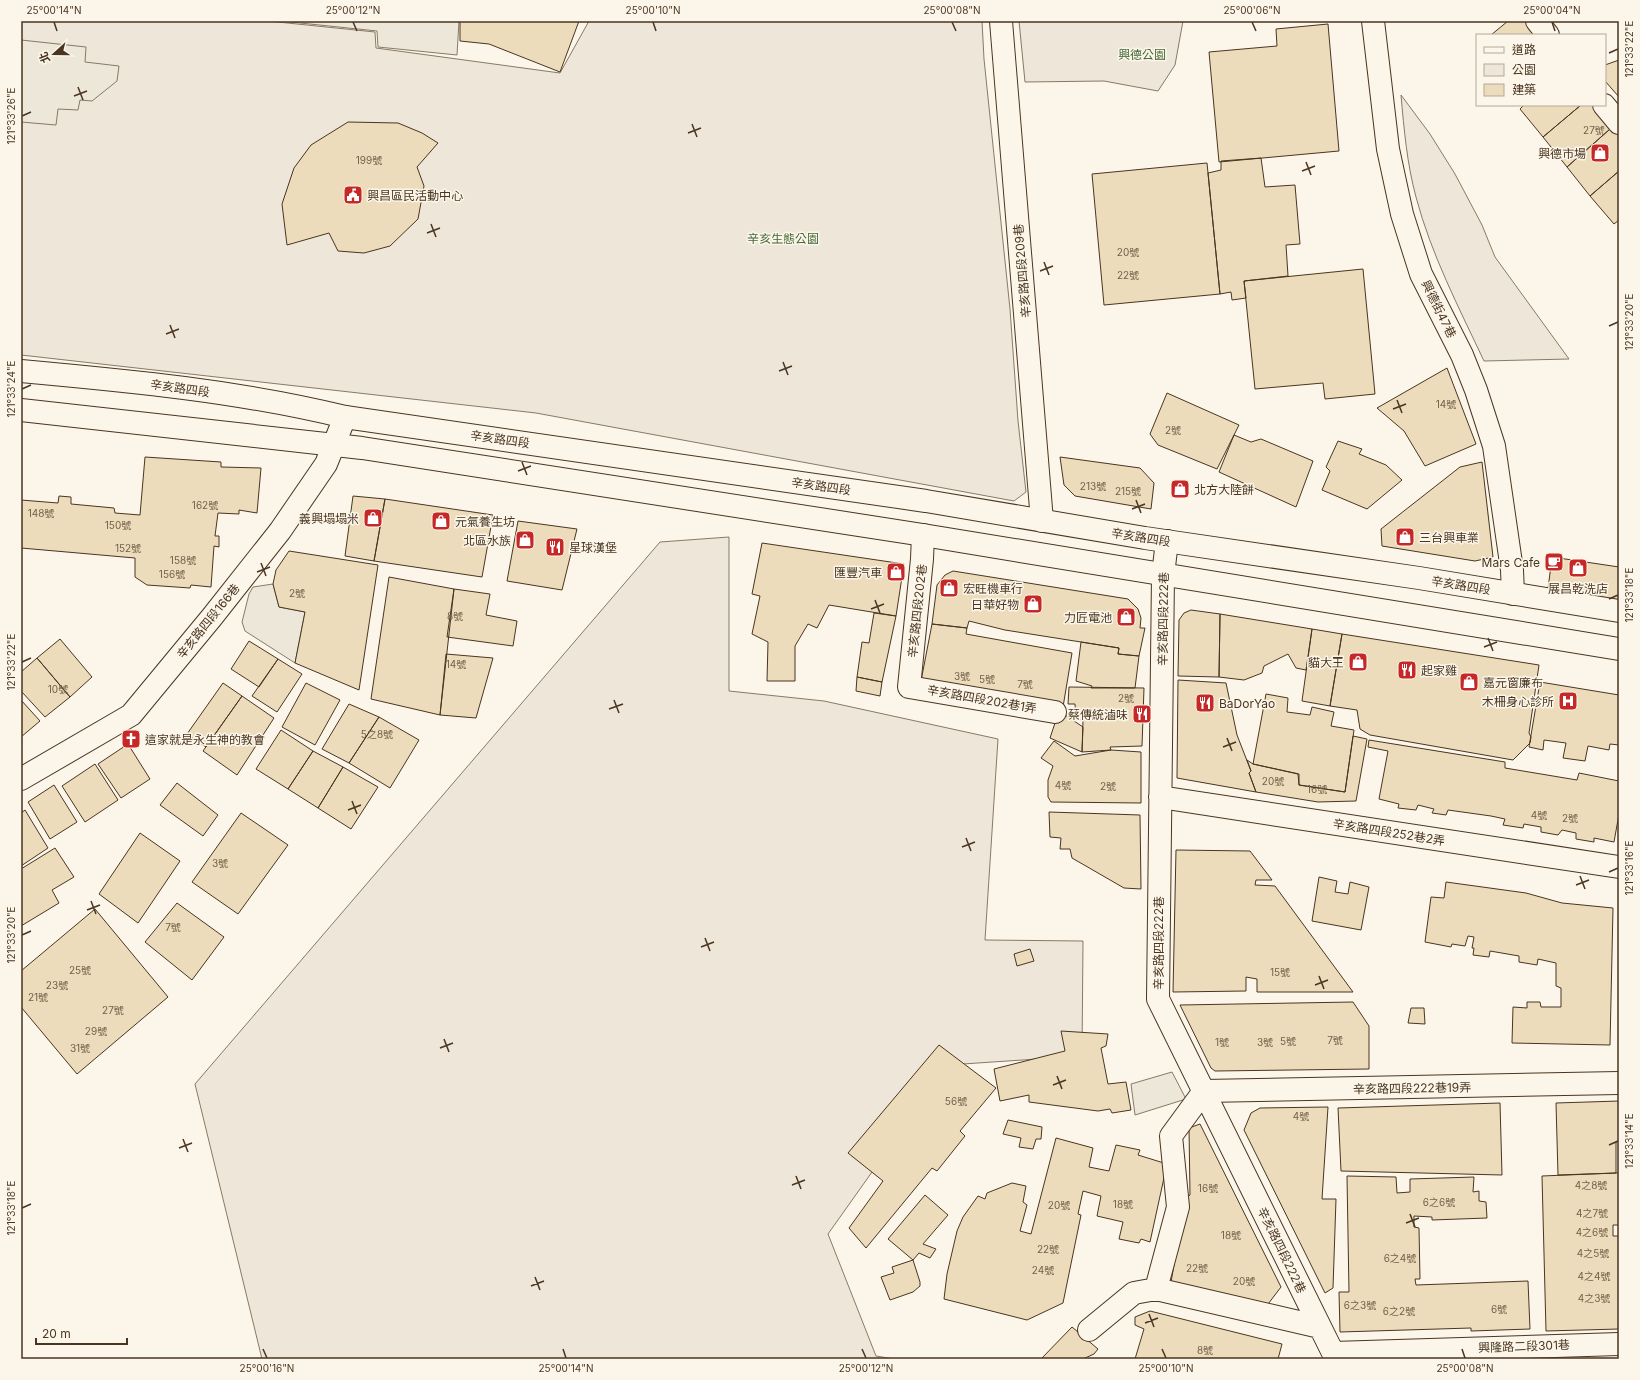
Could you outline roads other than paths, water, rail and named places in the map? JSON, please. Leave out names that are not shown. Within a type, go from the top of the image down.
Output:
[{"type":"street","name":"辛亥路四段209巷","points":[[1001,21],[1042,521]]},
{"type":"street","name":"興德街47巷","points":[[1373,21],[1388,149],[1402,214],[1421,274],[1462,355],[1476,390],[1494,446],[1512,570],[1513,594]]},
{"type":"street","points":[[1537,21],[1547,34]]},
{"type":"street","points":[[1605,106],[1619,123]]},
{"type":"street","name":"辛亥路四段","points":[[21,371],[134,381],[291,404],[345,417],[918,500],[1167,541],[1619,611]]},
{"type":"street","points":[[21,410],[362,448],[922,535],[1619,649]]},
{"type":"street","name":"辛亥路四段166巷","points":[[21,779],[130,715],[212,617],[280,532],[326,464],[332,445],[345,417]]},
{"type":"street","name":"辛亥路四段202巷","points":[[909,687],[922,559],[922,535]]},
{"type":"street","name":"辛亥路四段222巷","points":[[1167,541],[1163,575],[1158,999],[1335,1356]]},
{"type":"street","name":"辛亥路四段202巷1弄","points":[[909,687],[1055,712]]},
{"type":"street","name":"辛亥路四段252巷2弄","points":[[1160,797],[1619,867]]},
{"type":"street","name":"辛亥路四段222巷19弄","points":[[1204,1091],[1619,1083]]},
{"type":"street","points":[[1156,1289],[1178,1207],[1171,1136],[1204,1091]]},
{"type":"street","points":[[1088,1330],[1134,1293],[1156,1289],[1320,1327]]},
{"type":"street","name":"興隆路二段301巷","points":[[1335,1356],[1579,1352],[1619,1344]]},
{"type":"place","name":"興德市場","points":[[1600,153]]},
{"type":"place","name":"興昌區民活動中心","points":[[353,195]]},
{"type":"place","name":"北方大陸餅","points":[[1180,489]]},
{"type":"place","name":"義興塌塌米","points":[[373,518]]},
{"type":"place","name":"元氣養生坊","points":[[441,521]]},
{"type":"place","name":"三台興車業","points":[[1405,537]]},
{"type":"place","name":"北區水族","points":[[525,540]]},
{"type":"place","name":"星球漢堡","points":[[555,547]]},
{"type":"place","name":"Mars Cafe","points":[[1554,562]]},
{"type":"place","name":"展昌乾洗店","points":[[1578,568]]},
{"type":"place","name":"匯豐汽車","points":[[896,572]]},
{"type":"place","name":"宏旺機車行","points":[[949,588]]},
{"type":"place","name":"日華好物","points":[[1033,604]]},
{"type":"place","name":"力匠電池","points":[[1126,617]]},
{"type":"place","name":"貓大王","points":[[1358,662]]},
{"type":"place","name":"起家雞","points":[[1407,670]]},
{"type":"place","name":"嘉元窗廉布","points":[[1469,682]]},
{"type":"place","name":"木柵身心診所","points":[[1568,701]]},
{"type":"place","name":"BaDorYao","points":[[1205,703]]},
{"type":"place","name":"蔡傳統滷味","points":[[1142,714]]},
{"type":"place","name":"這家就是永生神的教會","points":[[131,739]]},
{"type":"park label","name":"興德公園","points":[[1142,54]]},
{"type":"park label","name":"辛亥生態公園","points":[[783,238]]}]
